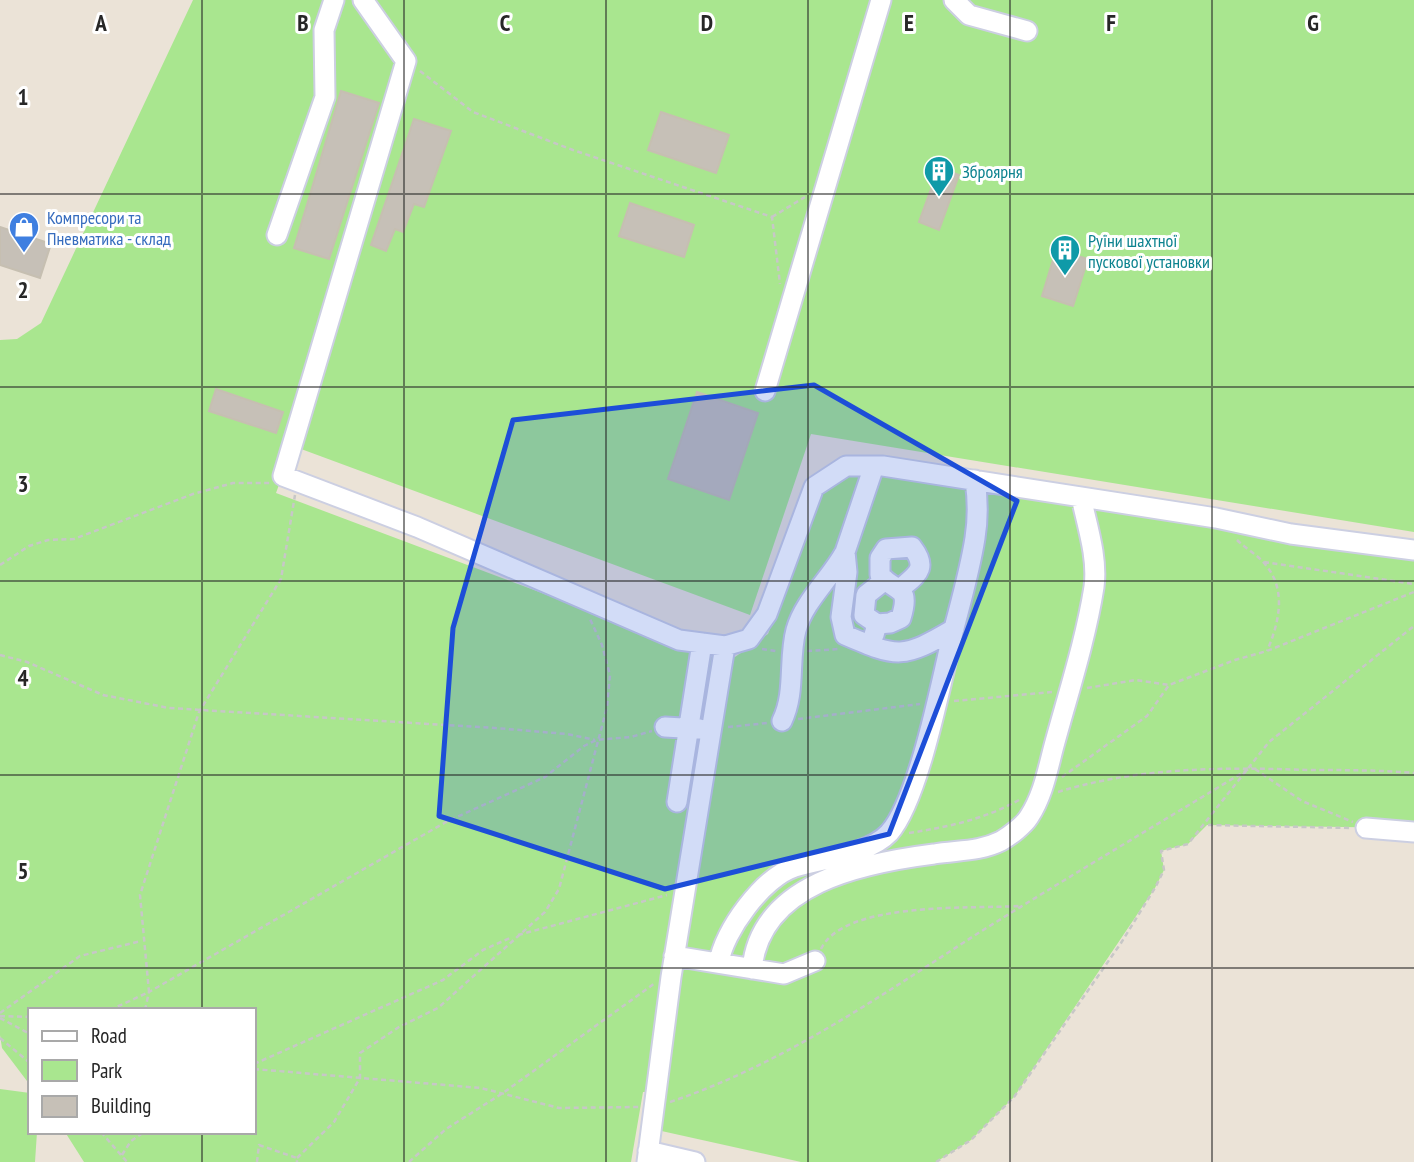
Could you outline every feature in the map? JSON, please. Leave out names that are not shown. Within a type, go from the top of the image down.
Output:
[{"type":"lane","points":[[277,236],[325,97],[324,30],[334,0]]},
{"type":"lane","points":[[363,0],[406,61],[292,479],[417,527],[679,640],[725,646],[748,639],[767,614],[814,487],[846,466],[874,466],[975,480],[1216,518],[1291,534],[1414,550]]},
{"type":"lane","points":[[765,391],[881,0]]},
{"type":"lane","points":[[954,0],[969,15],[1027,31]]},
{"type":"lane","points":[[782,721],[788,709],[795,632],[800,618],[845,552],[874,466]]},
{"type":"lane","points":[[719,963],[721,944],[764,888],[791,868],[866,846],[888,833],[907,799],[933,719],[975,537],[978,502],[975,480]]},
{"type":"lane","points":[[752,969],[754,949],[766,925],[789,897],[851,870],[933,853],[970,851],[1003,840],[1028,820],[1039,798],[1069,691],[1094,584],[1090,540],[1081,497]]},
{"type":"lane","points":[[845,552],[847,572],[841,617],[845,635],[898,654],[918,649],[954,629]]},
{"type":"lane","points":[[893,584],[906,598],[901,618],[890,624],[877,624],[863,615],[864,605],[871,588],[893,584]]},
{"type":"lane","points":[[870,646],[877,624]]},
{"type":"lane","points":[[677,802],[702,643]]},
{"type":"lane","points":[[695,1162],[647,1157],[674,956],[725,646]]},
{"type":"lane","points":[[665,727],[711,729]]},
{"type":"lane","points":[[1366,828],[1414,832]]},
{"type":"lane","points":[[674,956],[784,974],[815,961]]},
{"type":"path","points":[[406,61],[473,112],[573,150],[772,217],[827,184]]},
{"type":"path","points":[[772,217],[780,286]]},
{"type":"path","points":[[0,565],[29,546],[48,540],[74,539],[218,487],[233,483],[272,483],[292,479],[292,503],[281,579],[200,712],[140,895],[142,940],[149,992],[145,1008]]},
{"type":"path","points":[[1216,518],[1264,562],[1276,583],[1280,622],[1267,651]]},
{"type":"path","points":[[1264,562],[1414,584]]},
{"type":"path","points":[[257,1162],[259,1145],[297,1160],[334,1122],[360,1078],[360,1053],[399,1027],[438,1008],[545,912],[559,889],[596,740],[607,707],[610,675],[602,645],[589,618]]},
{"type":"path","points":[[936,1162],[971,1140],[1014,1097],[1121,943],[1155,888],[1164,870],[1161,851],[1188,844],[1207,825],[1269,743],[1414,625]]},
{"type":"path","points":[[0,655],[27,662],[103,695],[200,712],[495,728],[567,734],[596,740],[631,737],[665,727]]},
{"type":"path","points":[[114,1008],[149,992],[446,822],[545,777],[584,746],[596,740]]},
{"type":"path","points":[[1039,798],[1100,779],[1252,767],[1414,773]]},
{"type":"path","points":[[1252,767],[1302,801],[1332,811],[1366,828]]},
{"type":"path","points":[[1060,883],[1252,767]]},
{"type":"path","points":[[1207,825],[1366,828]]},
{"type":"path","points":[[256,1063],[443,980],[483,950],[514,937],[655,896],[684,894]]},
{"type":"path","points":[[815,961],[825,941],[837,930],[862,917],[887,913],[1021,906]]},
{"type":"path","points":[[0,1015],[80,956],[142,940]]},
{"type":"path","points":[[409,1162],[446,1129],[503,1093],[652,984],[671,977]]},
{"type":"path","points":[[0,1015],[28,1017]]},
{"type":"path","points":[[0,1015],[28,1033]]},
{"type":"path","points":[[0,1038],[28,1061]]},
{"type":"path","points":[[103,1134],[127,1162]]},
{"type":"path","points":[[121,1156],[131,1141],[141,1134]]},
{"type":"highlighted area","points":[[814,385],[1017,501],[889,834],[665,889],[439,816],[453,628],[513,420]]},
{"type":"green space","points":[[193,0],[1414,0],[1414,532],[811,434],[750,615],[293,446],[276,493],[717,659],[735,657],[768,634],[802,548],[818,493],[858,470],[1414,555],[1414,828],[1207,825],[1188,844],[1161,851],[1164,870],[1155,888],[1014,1097],[971,1140],[936,1162],[801,1162],[657,1130],[661,1092],[643,1092],[631,1162],[84,1162],[66,1134],[256,1134],[256,1008],[28,1008],[28,1082],[2,1048],[0,340],[17,339],[41,323]]},
{"type":"green space","points":[[0,1089],[28,1093],[28,1134],[37,1134],[35,1162],[0,1162]]},
{"type":"building","points":[[341,91],[379,103],[329,259],[294,248]]},
{"type":"building","points":[[661,112],[729,135],[716,173],[648,150]]},
{"type":"building","points":[[414,119],[451,131],[424,207],[414,204],[403,232],[395,229],[386,251],[371,245]]},
{"type":"building","name":"Зброярня","points":[[939,167],[959,175],[939,230],[919,222]]},
{"type":"building","points":[[630,203],[694,225],[684,257],[619,236]]},
{"type":"building","name":"Компресори та Пневматика - склад","points":[[0,227],[51,244],[40,278],[0,265]]},
{"type":"building","name":"Руїни шахтної пускової установки","points":[[1056,250],[1088,259],[1073,306],[1042,296]]},
{"type":"building","points":[[216,389],[283,412],[276,433],[209,411]]},
{"type":"building","points":[[697,392],[758,413],[729,500],[668,479]]},
{"type":"place","name":"Зброярня","points":[[939,198]]},
{"type":"place","name":"Компресори та Пневматика - склад","points":[[24,254]]},
{"type":"place","name":"Руїни шахтної пускової установки","points":[[1065,277]]}]
